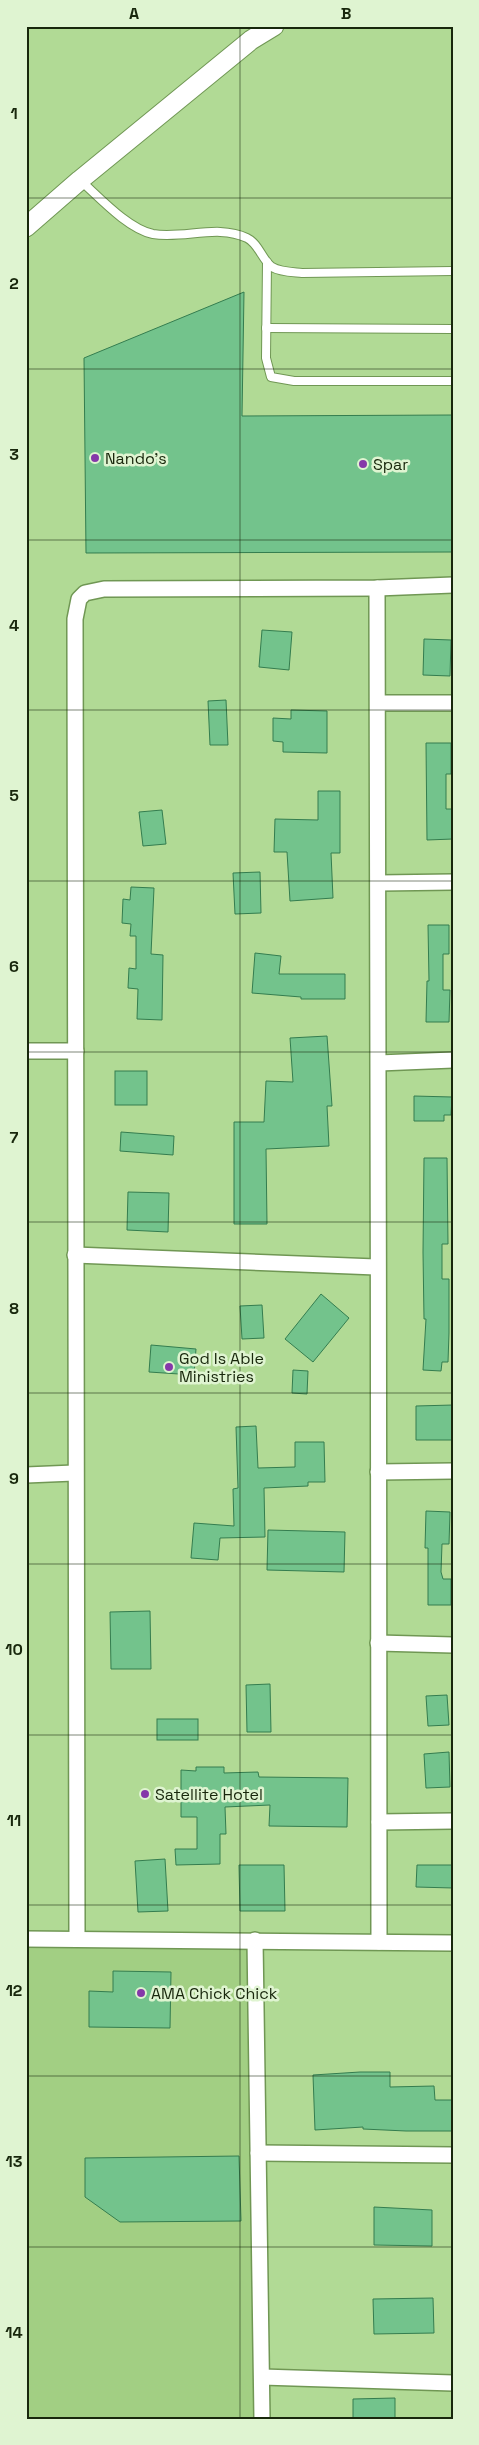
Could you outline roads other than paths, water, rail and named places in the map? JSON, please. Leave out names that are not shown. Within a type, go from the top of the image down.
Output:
[{"type":"street","points":[[26,227],[256,33],[274,26]]},
{"type":"street","points":[[77,1938],[74,1473],[76,1051],[75,619],[79,599],[85,593],[104,589],[377,588],[453,585]]},
{"type":"street","points":[[377,588],[379,1063],[376,1267],[380,1942]]},
{"type":"street","points":[[378,703],[453,702]]},
{"type":"street","points":[[379,883],[453,882]]},
{"type":"street","points":[[26,1051],[76,1051]]},
{"type":"street","points":[[379,1063],[453,1060]]},
{"type":"street","points":[[75,1254],[376,1267]]},
{"type":"street","points":[[378,1472],[453,1472]]},
{"type":"street","points":[[26,1475],[74,1473]]},
{"type":"street","points":[[378,1643],[453,1645]]},
{"type":"street","points":[[379,1822],[453,1821]]},
{"type":"street","points":[[26,1938],[453,1943]]},
{"type":"street","points":[[255,1940],[262,2419]]},
{"type":"street","points":[[258,2153],[453,2155]]},
{"type":"street","points":[[262,2377],[453,2383]]},
{"type":"lane","points":[[80,180],[131,224],[152,234],[190,234],[225,231],[249,239],[273,268],[284,271],[302,273],[453,271]]},
{"type":"lane","points":[[267,262],[266,328],[268,369],[271,377],[281,380],[453,381]]},
{"type":"lane","points":[[266,328],[453,329]]},
{"type":"place","name":"Nando's","points":[[95,458]]},
{"type":"place","name":"Spar","points":[[363,464]]},
{"type":"place","name":"God Is Able Ministries","points":[[169,1367]]},
{"type":"place","name":"Satellite Hotel","points":[[145,1794]]},
{"type":"place","name":"AMA Chick Chick","points":[[141,1993]]}]
